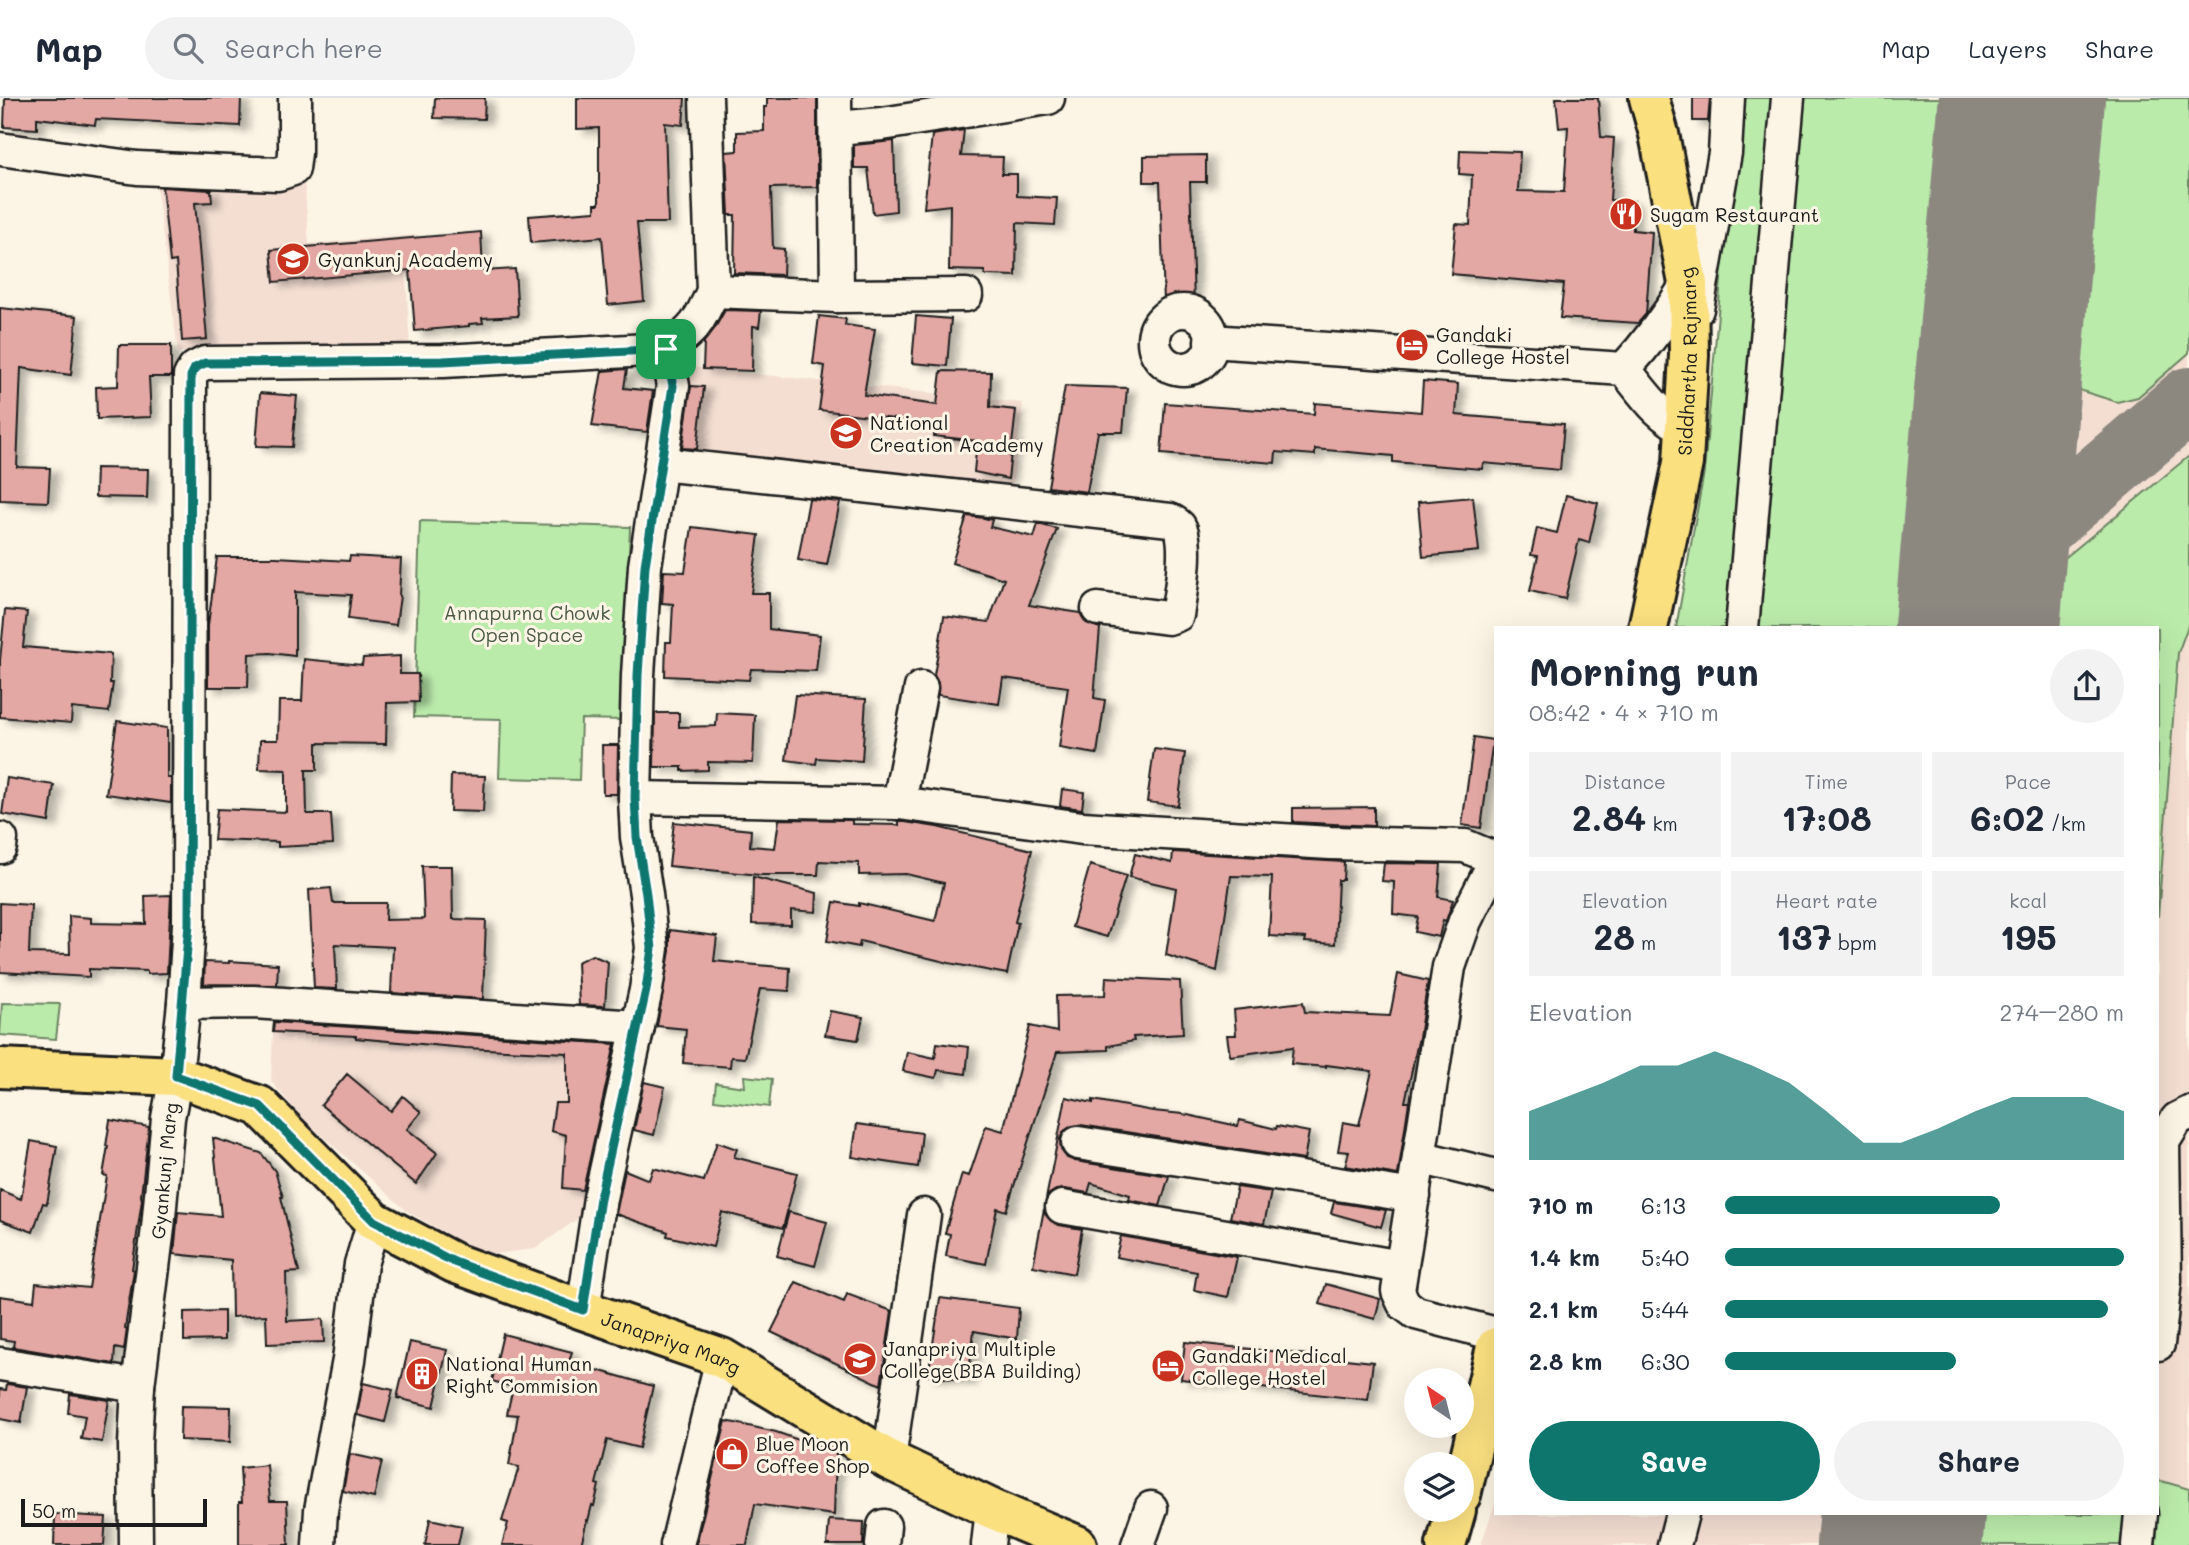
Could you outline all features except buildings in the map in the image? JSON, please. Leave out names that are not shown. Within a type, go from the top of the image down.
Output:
[{"type":"main road","name":"Siddhartha Rajmarg","points":[[1648,626],[1684,463],[1689,355],[1688,283],[1659,134],[1649,98]]},
{"type":"main road","name":"Janapriya Marg","points":[[0,1068],[176,1076],[260,1106],[374,1221],[454,1262],[722,1358],[889,1460],[990,1527],[1077,1545]]},
{"type":"main road","points":[[1471,1452],[1494,1355]]},
{"type":"main road","points":[[1446,1545],[1453,1522]]},
{"type":"street","points":[[0,149],[137,168],[278,174],[293,169],[295,98]]},
{"type":"street","points":[[583,1310],[600,1198],[646,990],[652,948],[637,837],[635,798],[638,675],[645,566],[673,386],[666,349],[690,334],[713,291],[706,98]]},
{"type":"street","points":[[837,296],[836,113],[882,124],[1048,98]]},
{"type":"street","points":[[1689,355],[1724,153],[1728,98]]},
{"type":"street","points":[[1742,626],[1788,98]]},
{"type":"street","points":[[1624,369],[1654,334],[1688,283]]},
{"type":"street","points":[[713,291],[837,296],[965,295]]},
{"type":"street","points":[[1212,341],[1624,369],[1652,405],[1672,423],[1686,428]]},
{"type":"street","name":"Gyankunj Marg","points":[[136,1545],[135,1444],[138,1386],[158,1228],[168,1118],[176,1076],[189,924],[191,376],[195,368],[205,363],[443,361],[666,349]]},
{"type":"street","points":[[661,464],[1170,520],[1179,526],[1184,539],[1184,556],[1177,615],[1168,618],[1098,609]]},
{"type":"street","points":[[899,803],[921,688]]},
{"type":"street","points":[[635,798],[899,803],[1082,828],[1330,842],[1465,846],[1494,858]]},
{"type":"street","points":[[0,847],[1,839]]},
{"type":"street","points":[[1494,863],[1465,922],[1449,967],[1398,1291],[1404,1304],[1416,1313],[1494,1333]]},
{"type":"street","points":[[184,1003],[253,1002],[638,1027]]},
{"type":"street","points":[[2159,1335],[2165,1281],[2163,1142],[2177,1119],[2189,1113]]},
{"type":"street","points":[[1077,1143],[1414,1196]]},
{"type":"street","points":[[1419,1157],[1494,1176]]},
{"type":"street","points":[[1062,1207],[1401,1267]]},
{"type":"street","points":[[889,1460],[924,1215]]},
{"type":"street","points":[[319,1545],[321,1510],[349,1360],[361,1264],[374,1221]]},
{"type":"street","points":[[677,1545],[722,1358]]},
{"type":"street","points":[[0,1364],[138,1386]]},
{"type":"street","points":[[1138,1545],[1150,1508]]},
{"type":"street","points":[[1674,1545],[1682,1515]]},
{"type":"street","points":[[2137,1545],[2141,1515]]},
{"type":"shaded area","points":[[1737,98],[2189,98],[2189,1545],[1481,1545],[1494,1506],[1494,1515],[2159,1515],[2159,626],[1676,626],[1704,472]]},
{"type":"shaded area","name":"Gyankunj Academy","points":[[155,176],[304,176],[309,244],[418,235],[421,273],[406,274],[410,352],[178,352]]},
{"type":"shaded area","name":"National Creation Academy","points":[[683,366],[1023,403],[1011,497],[668,464]]},
{"type":"shaded area","points":[[274,1007],[624,1027],[593,1208],[535,1249],[485,1255],[408,1212],[302,1118],[271,1081]]},
{"type":"green space","points":[[1737,98],[1961,98],[1917,626],[1676,626],[1704,472]]},
{"type":"green space","points":[[2080,98],[2189,98],[2189,353],[2138,397],[2117,402],[2082,391],[2068,379],[2058,361]]},
{"type":"green space","points":[[2189,456],[2189,623],[2178,653],[2159,904],[2159,626],[2049,626],[2055,566]]},
{"type":"green space","name":"Annapurna Chowk Open Space","points":[[420,521],[630,527],[623,720],[581,719],[579,780],[499,778],[501,719],[414,717]]},
{"type":"green space","points":[[2,1003],[60,1004],[56,1039],[0,1035]]},
{"type":"green space","points":[[744,1076],[772,1079],[769,1107],[714,1100],[716,1083],[745,1087]]},
{"type":"green space","points":[[2159,1480],[2189,1489],[2189,1545],[1964,1545],[1967,1515],[2159,1515]]},
{"type":"taxiway","points":[[1978,613],[1999,572],[2044,524],[2189,400]]},
{"type":"runway","points":[[1977,626],[2022,98]]},
{"type":"runway","points":[[1899,1545],[1902,1515]]},
{"type":"place","name":"Sugam Restaurant","points":[[1626,214]]},
{"type":"place","name":"Gyankunj Academy","points":[[293,259]]},
{"type":"place","name":"Gandaki College Hostel","points":[[1412,345]]},
{"type":"place","name":"National Creation Academy","points":[[846,433]]},
{"type":"place","name":"Janapriya Multiple College(BBA Building)","points":[[860,1359]]},
{"type":"place","name":"Gandaki Medical College Hostel","points":[[1168,1366]]},
{"type":"place","name":"National Human Right Commision","points":[[422,1374]]},
{"type":"place","name":"Blue Moon Coffee Shop","points":[[732,1454]]},
{"type":"route","points":[[666,349],[673,386],[645,566],[638,675],[635,798],[637,837],[652,948],[646,990],[600,1198],[583,1310],[454,1262],[374,1221],[260,1106],[176,1076],[189,924],[191,376],[195,368],[205,363],[443,361],[666,349]]}]
